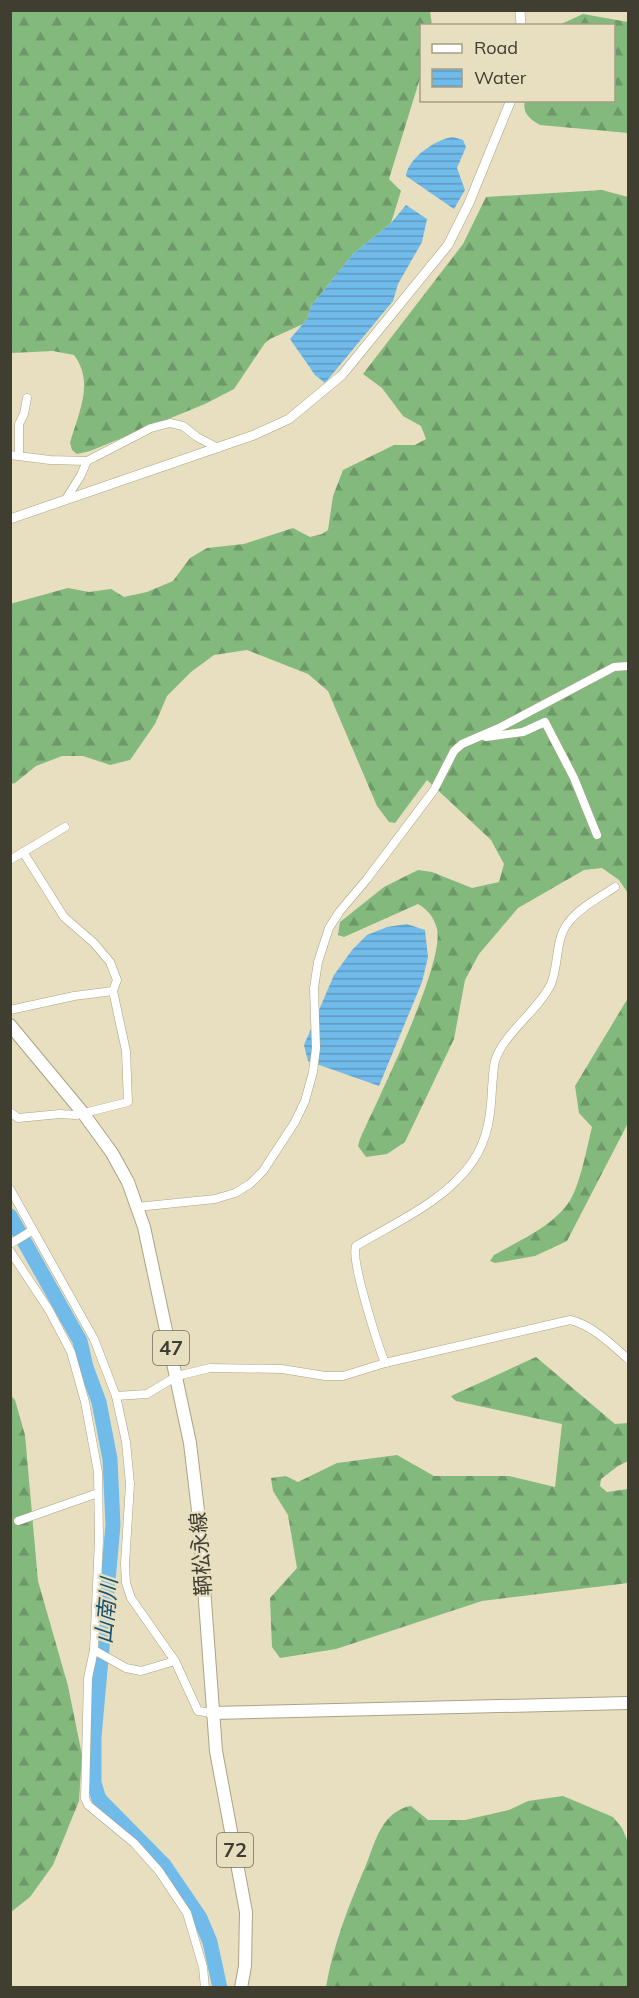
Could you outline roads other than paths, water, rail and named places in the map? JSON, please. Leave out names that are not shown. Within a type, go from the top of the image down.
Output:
[{"type":"main road","name":"鞆松永線","points":[[10,1025],[83,1113],[112,1153],[128,1182],[144,1227],[190,1443],[199,1519],[212,1713]]},
{"type":"main road","points":[[212,1713],[628,1703]]},
{"type":"main road","name":"72","points":[[212,1713],[216,1751],[246,1912],[245,1966],[241,1988]]},
{"type":"street","points":[[10,519],[218,448],[289,419],[342,375],[448,245],[469,203],[510,102]]},
{"type":"street","points":[[27,398],[24,414],[19,424],[15,455],[50,460],[87,460],[151,428],[170,423],[183,426],[197,437],[218,448]]},
{"type":"street","points":[[66,499],[81,476],[87,460]]},
{"type":"street","points":[[137,1207],[215,1199],[235,1193],[250,1184],[263,1171],[295,1122],[305,1101],[313,1072],[316,1048],[314,988],[318,962],[329,928],[339,911],[367,879],[434,790],[454,751],[462,744],[499,728],[614,667],[628,666]]},
{"type":"street","points":[[476,738],[523,732],[545,722],[574,778],[597,835]]},
{"type":"street","points":[[10,860],[65,827]]},
{"type":"street","points":[[10,1112],[18,1118],[60,1114],[76,1115],[128,1102],[126,1051],[113,991],[117,980],[110,962],[94,943],[64,917],[23,852]]},
{"type":"street","points":[[385,1363],[376,1337],[354,1250],[356,1246],[440,1196],[458,1181],[473,1161],[485,1139],[489,1121],[494,1063],[498,1051],[531,1013],[548,988],[567,923],[615,887]]},
{"type":"street","points":[[10,1010],[74,996],[113,991]]},
{"type":"street","points":[[10,1190],[31,1232],[94,1340],[116,1396],[126,1442],[130,1484],[125,1564],[126,1583],[131,1598],[175,1660],[198,1711],[212,1713]]},
{"type":"street","points":[[31,1232],[11,1246],[71,1352],[87,1414],[98,1472],[96,1651],[88,1678],[85,1798],[88,1805],[134,1843],[159,1871],[188,1913],[204,1968],[206,1988]]},
{"type":"street","points":[[116,1396],[147,1394],[177,1376],[210,1368],[282,1369],[325,1376],[343,1376],[385,1363],[570,1320],[580,1322],[593,1330],[628,1359]]},
{"type":"street","points":[[18,1521],[98,1493]]},
{"type":"street","points":[[96,1651],[126,1668],[141,1671],[175,1660]]},
{"type":"water","points":[[453,137],[463,140],[466,147],[457,168],[465,190],[454,209],[406,176],[412,163],[424,150],[439,141]]},
{"type":"water","points":[[406,205],[427,219],[422,242],[398,284],[393,301],[325,383],[315,375],[290,339],[307,319],[311,306],[353,254],[391,223]]},
{"type":"water","points":[[407,924],[425,930],[428,957],[422,982],[379,1086],[308,1061],[304,1045],[334,975],[352,950],[367,935],[387,927]]},
{"type":"waterway","name":"山南川","points":[[10,1216],[80,1341],[86,1367],[99,1402],[110,1459],[113,1525],[94,1737],[94,1783],[99,1799],[164,1865],[200,1918],[210,1942],[220,1988]]}]
